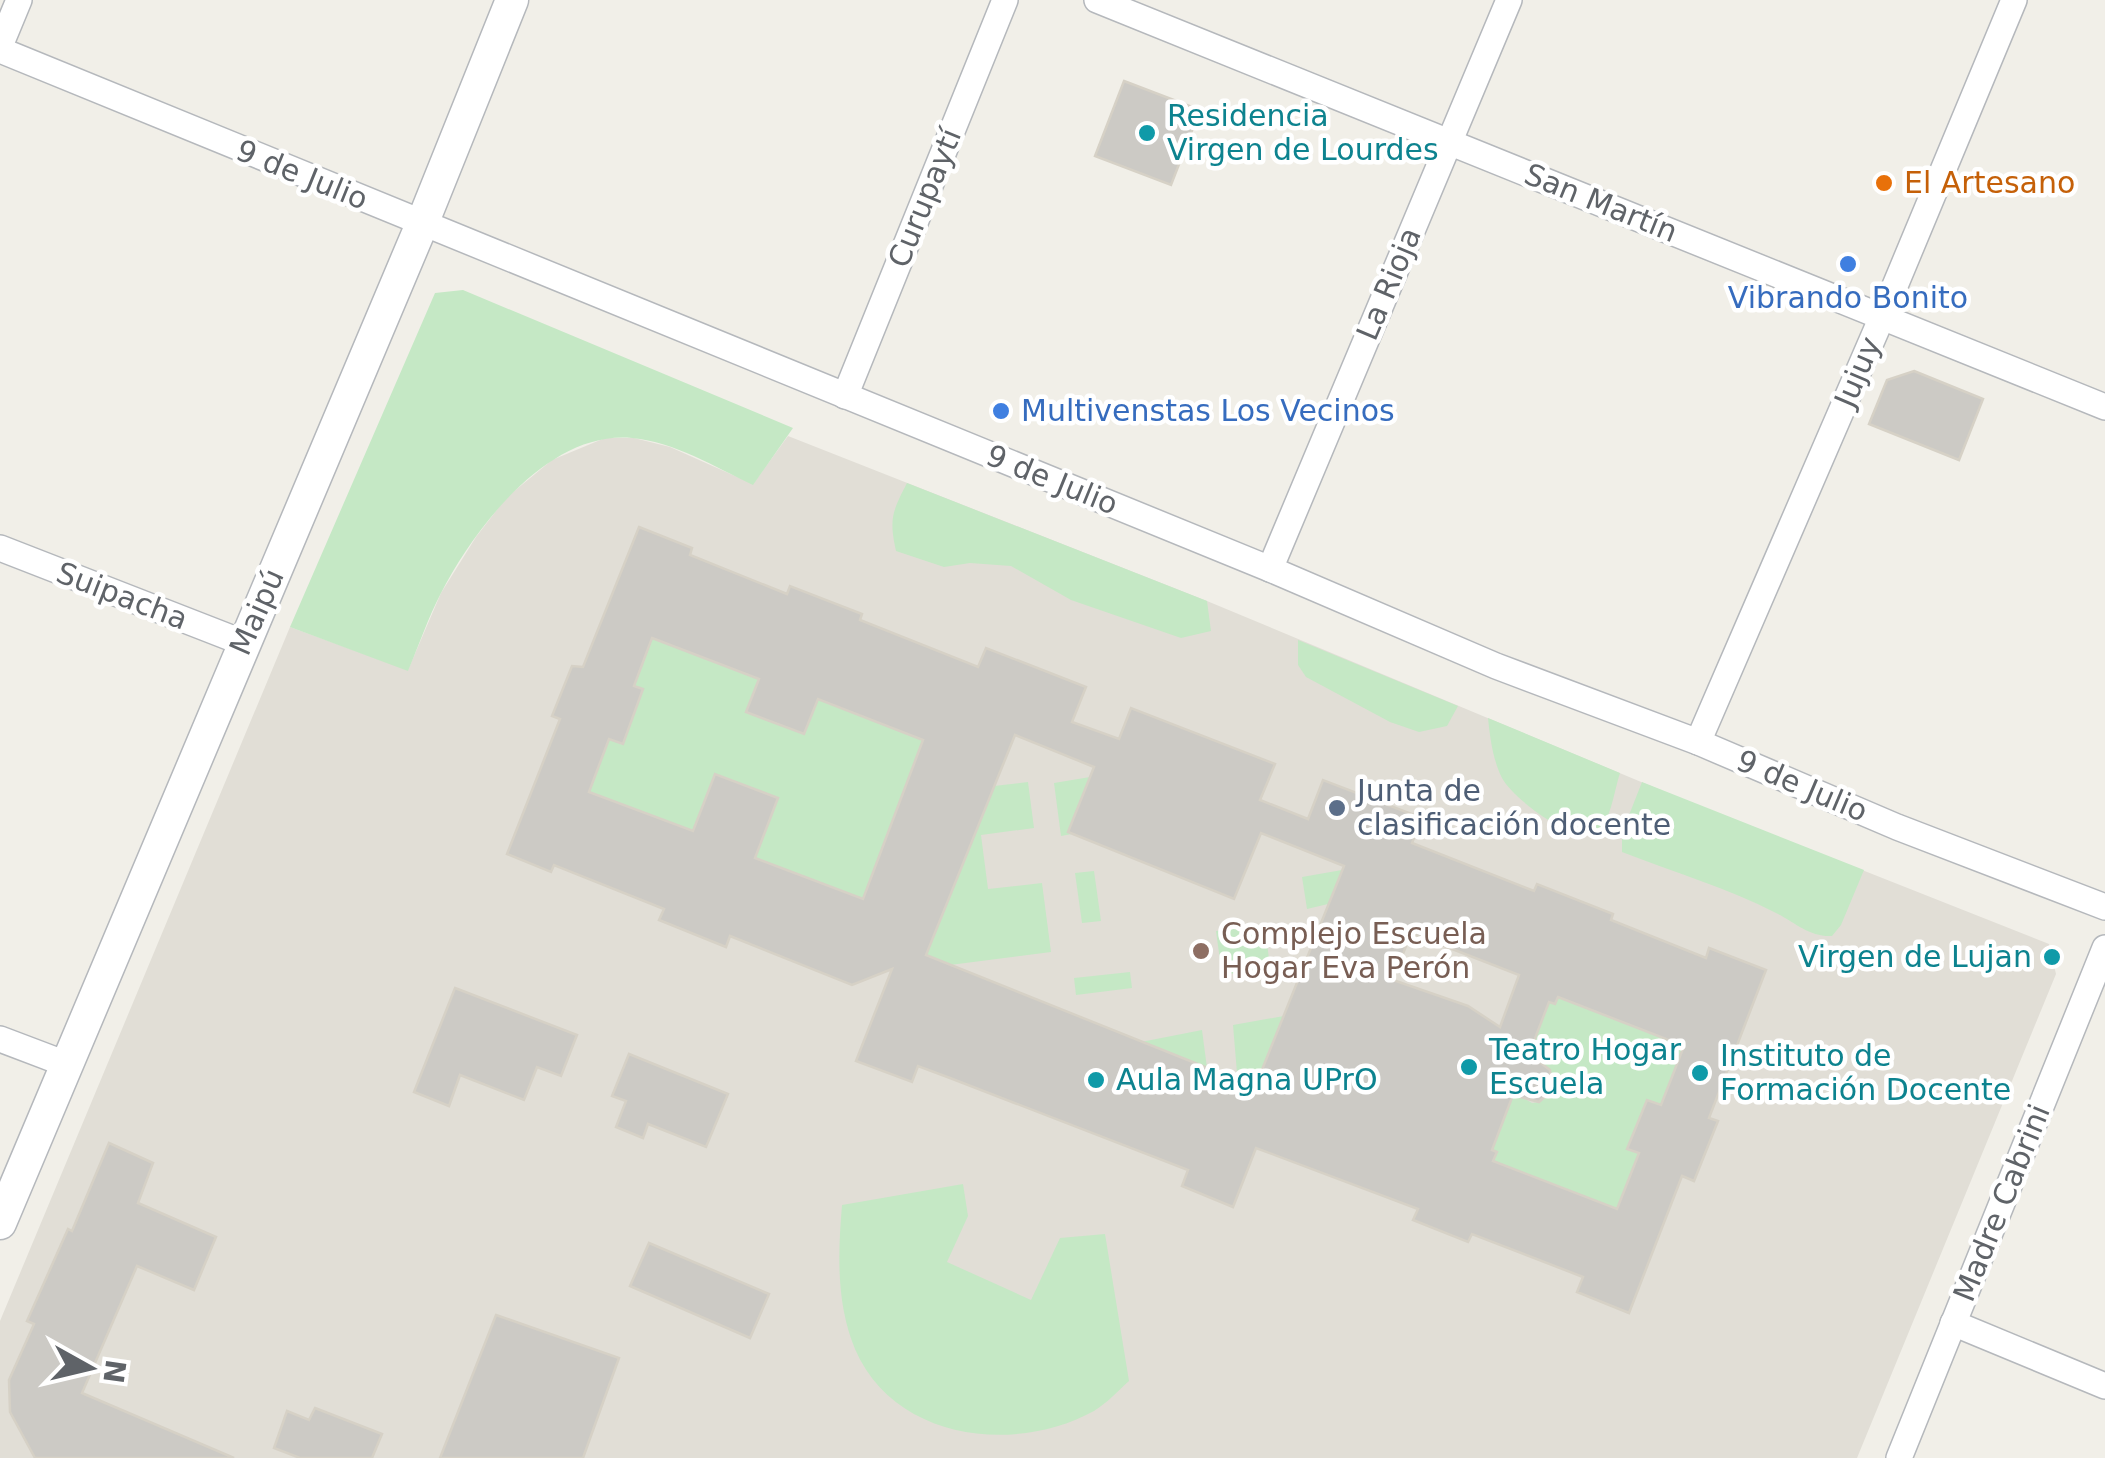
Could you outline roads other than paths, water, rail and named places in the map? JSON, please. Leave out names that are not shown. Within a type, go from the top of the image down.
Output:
[{"type":"street","points":[[0,48],[20,0]]},
{"type":"street","name":"Maipú","points":[[0,1223],[422,224],[512,0]]},
{"type":"street","name":"Curupaytí","points":[[845,396],[1005,0]]},
{"type":"street","name":"San Martín","points":[[1097,0],[2105,406]]},
{"type":"street","name":"La Rioja","points":[[1270,568],[1509,0]]},
{"type":"street","name":"Jujuy","points":[[1698,742],[2014,0]]},
{"type":"street","name":"9 de Julio","points":[[0,48],[1270,568],[1496,666],[1698,742],[1898,827],[2105,907]]},
{"type":"street","name":"Suipacha","points":[[0,548],[244,644]]},
{"type":"street","name":"Madre Cabrini","points":[[1898,1458],[2105,948]]},
{"type":"street","points":[[0,1039],[66,1064]]},
{"type":"street","points":[[1954,1323],[2105,1386]]},
{"type":"place","name":"Residencia Virgen de Lourdes","points":[[1147,133]]},
{"type":"place","name":"El Artesano","points":[[1884,183]]},
{"type":"place","name":"Vibrando Bonito","points":[[1848,264]]},
{"type":"place","name":"Multivenstas Los Vecinos","points":[[1001,411]]},
{"type":"place","name":"Junta de clasificación docente","points":[[1337,808]]},
{"type":"place","name":"Complejo Escuela Hogar Eva Perón","points":[[1201,951]]},
{"type":"place","name":"Virgen de Lujan","points":[[2052,957]]},
{"type":"place","name":"Teatro Hogar Escuela","points":[[1469,1067]]},
{"type":"place","name":"Instituto de Formación Docente","points":[[1700,1073]]},
{"type":"place","name":"Aula Magna UPrO","points":[[1096,1080]]}]
